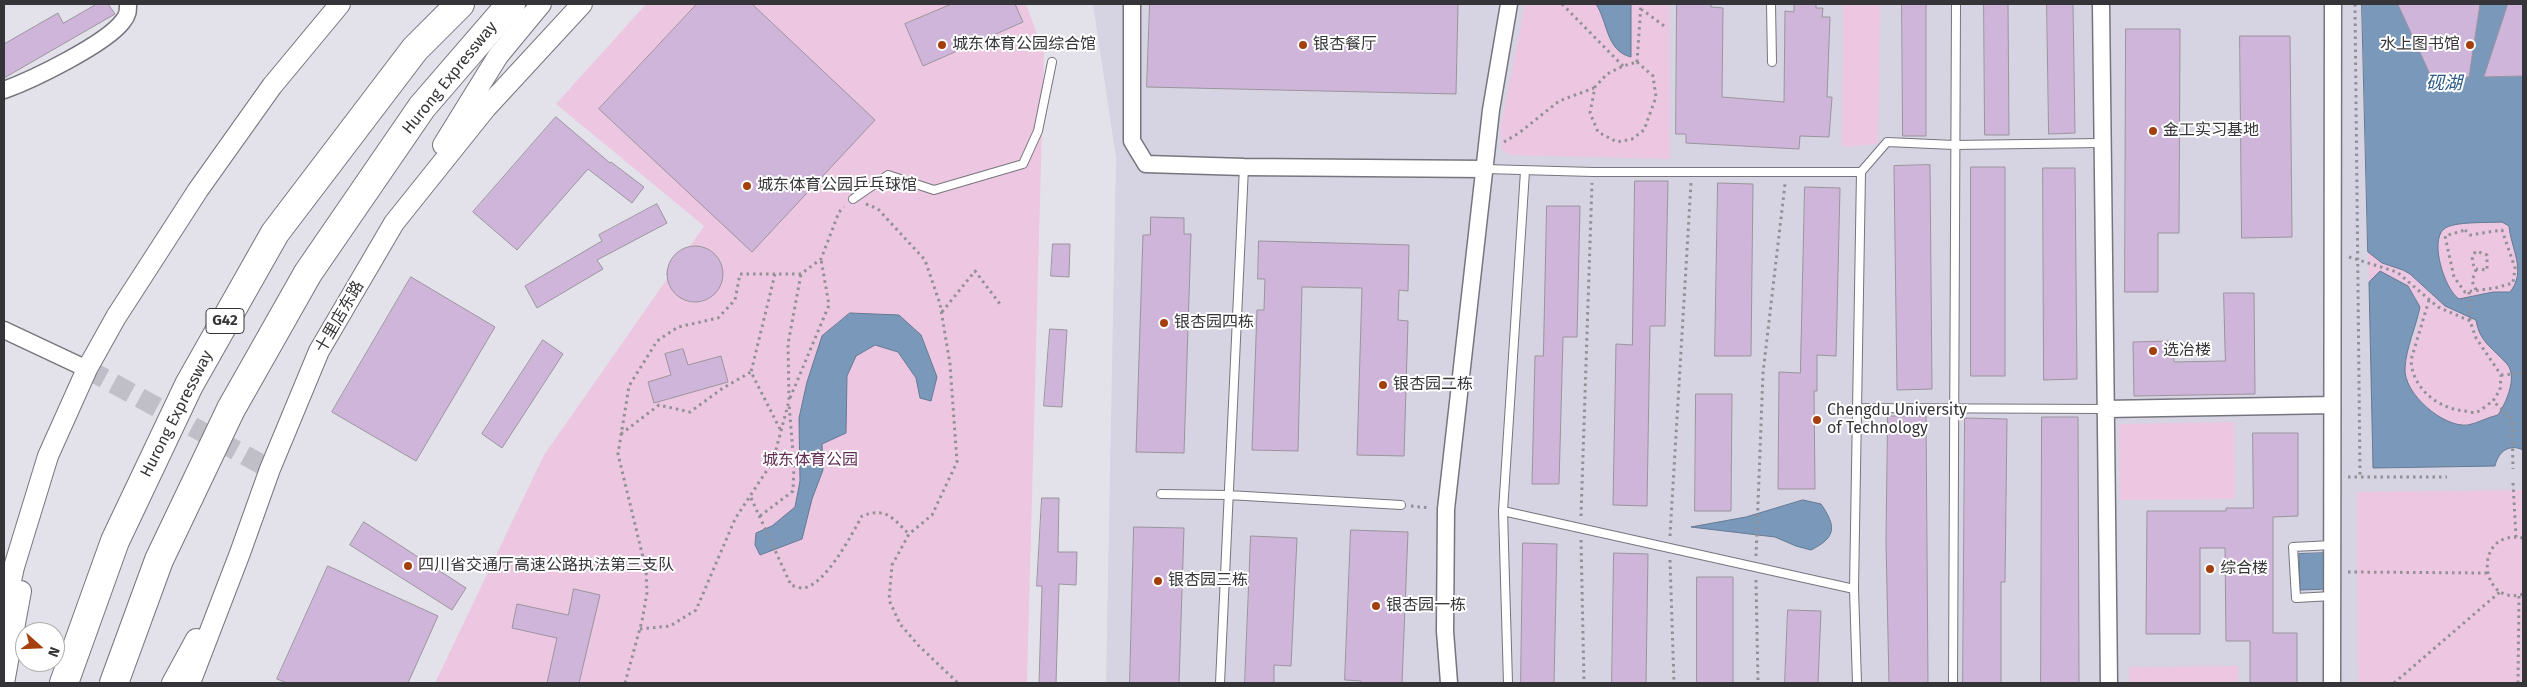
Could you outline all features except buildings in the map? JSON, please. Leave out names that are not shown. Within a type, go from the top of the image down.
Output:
[{"type":"highway","name":"Hurong Expressway","points":[[64,683],[115,541],[189,385],[275,233],[415,49],[460,4]]},
{"type":"highway","name":"Hurong Expressway","points":[[114,683],[159,560],[231,409],[308,273],[422,107],[511,4]]},
{"type":"street","points":[[4,90],[31,81],[95,44],[122,23],[128,13],[128,4]]},
{"type":"street","points":[[4,612],[14,567],[48,456],[87,369],[116,317],[198,190],[272,86],[340,4]]},
{"type":"street","points":[[394,223],[498,56],[541,4]]},
{"type":"street","name":"十里店东路","points":[[190,683],[270,469],[319,351],[394,223],[486,108],[582,4]]},
{"type":"street","points":[[1132,4],[1132,141],[1146,164],[1244,167],[1485,169]]},
{"type":"street","points":[[1449,683],[1445,631],[1446,510],[1491,110],[1509,4]]},
{"type":"street","points":[[2101,4],[2101,143],[2109,683]]},
{"type":"street","points":[[2332,683],[2333,4]]},
{"type":"street","points":[[4,330],[87,369]]},
{"type":"street","points":[[2106,409],[2332,405]]},
{"type":"street","points":[[4,683],[27,553],[48,456]]},
{"type":"street","points":[[172,683],[240,553]]},
{"type":"lane","points":[[1771,4],[1772,62]]},
{"type":"lane","points":[[1953,683],[1956,4]]},
{"type":"lane","points":[[853,199],[888,175],[934,190],[1023,164],[1038,131],[1052,62]]},
{"type":"lane","points":[[1857,683],[1854,589],[1861,172],[1887,142],[1954,145],[2101,143]]},
{"type":"lane","points":[[1220,683],[1244,167]]},
{"type":"lane","points":[[1485,169],[1786,174],[1861,172]]},
{"type":"lane","points":[[1508,683],[1503,511],[1525,171]]},
{"type":"lane","points":[[1857,408],[2106,409]]},
{"type":"lane","points":[[1161,494],[1228,495],[1401,505]]},
{"type":"lane","points":[[1503,511],[1854,589]]},
{"type":"lane","points":[[2332,545],[2293,547],[2296,598],[2332,596]]},
{"type":"path","points":[[1562,4],[1623,66]]},
{"type":"path","points":[[1638,62],[1641,4]]},
{"type":"path","points":[[2355,4],[2360,477]]},
{"type":"path","points":[[1641,8],[1667,28]]},
{"type":"path","points":[[1594,87],[1590,114],[1598,132],[1617,142],[1632,139],[1644,130],[1656,97],[1653,76],[1638,62]]},
{"type":"path","points":[[1488,150],[1519,133],[1559,101],[1594,87],[1608,74],[1623,66],[1638,62]]},
{"type":"path","points":[[1584,683],[1580,527],[1593,172]]},
{"type":"path","points":[[1674,683],[1669,547],[1691,172]]},
{"type":"path","points":[[1758,683],[1756,568],[1763,373],[1786,174]]},
{"type":"path","points":[[640,629],[670,626],[696,610],[736,519],[774,461],[789,401],[829,305],[821,259],[839,212],[853,199],[878,209],[925,260],[942,312],[950,364],[957,462],[948,486],[932,515],[909,534],[892,565],[889,600],[900,624],[919,646],[958,683]]},
{"type":"path","points":[[2465,230],[2470,235],[2502,230],[2515,268],[2513,283],[2495,288],[2476,290],[2470,294],[2465,292],[2454,277],[2445,236],[2465,230]]},
{"type":"path","points":[[2476,251],[2487,254],[2487,270],[2476,269],[2472,264],[2472,257],[2476,251]]},
{"type":"path","points":[[2332,252],[2397,272],[2429,300],[2470,320]]},
{"type":"path","points":[[625,683],[640,629],[647,593],[646,570],[618,454],[629,386],[657,341],[678,327],[718,318],[735,300],[740,274],[801,274],[821,259]]},
{"type":"path","points":[[2476,269],[2472,281],[2476,290]]},
{"type":"path","points":[[942,312],[975,271],[1000,304]]},
{"type":"path","points":[[775,274],[751,372],[781,431]]},
{"type":"path","points":[[760,516],[793,491],[794,464],[789,401],[788,344],[801,274]]},
{"type":"path","points":[[2429,300],[2411,360],[2416,381],[2434,401],[2458,411],[2476,412],[2494,401],[2500,390],[2501,375],[2483,351],[2470,320],[2470,294]]},
{"type":"path","points":[[621,434],[659,405],[690,412],[723,388],[751,372]]},
{"type":"path","points":[[2501,375],[2523,373]]},
{"type":"path","points":[[2494,401],[2512,419],[2513,468]]},
{"type":"path","points":[[2333,478],[2447,477]]},
{"type":"path","points":[[2513,483],[2516,537]]},
{"type":"path","points":[[750,498],[763,522],[791,586],[803,588],[814,583],[843,552],[862,516],[876,511],[887,514],[909,534]]},
{"type":"path","points":[[1401,505],[1446,510]]},
{"type":"path","points":[[2518,683],[2521,594],[2501,592],[2494,585],[2487,573],[2487,559],[2491,550],[2506,538],[2523,538]]},
{"type":"path","points":[[2332,572],[2487,573]]},
{"type":"path","points":[[2394,683],[2501,592]]},
{"type":"shaded area","name":"Chengdu University of Technology","points":[[1093,4],[2523,4],[2523,683],[1106,683],[1116,158]]},
{"type":"green space","name":"城东体育公园","points":[[646,4],[1026,4],[1044,53],[1027,683],[435,683],[544,455],[704,226],[556,104]]},
{"type":"green space","points":[[1525,4],[1669,4],[1670,159],[1509,155],[1502,150],[1501,125]]},
{"type":"green space","points":[[1843,4],[1880,4],[1878,144],[1842,147]]},
{"type":"green space","points":[[2502,222],[2509,226],[2517,260],[2518,268],[2515,284],[2510,292],[2493,292],[2459,299],[2444,276],[2438,254],[2440,235],[2449,226]]},
{"type":"green space","points":[[2368,252],[2382,263],[2410,274],[2445,306],[2476,320],[2480,334],[2510,369],[2510,390],[2498,415],[2469,425],[2459,425],[2436,415],[2417,396],[2410,386],[2405,365],[2418,327],[2420,312],[2417,300],[2409,289],[2380,271],[2369,282]]},
{"type":"green space","points":[[2234,422],[2235,499],[2120,500],[2119,424]]},
{"type":"green space","points":[[2523,490],[2523,683],[2358,683],[2357,492]]},
{"type":"green space","points":[[2238,666],[2238,683],[2129,683],[2129,667]]},
{"type":"water","points":[[1596,4],[1631,4],[1631,57],[1623,54],[1612,42]]},
{"type":"water","name":"砚湖","points":[[2362,4],[2523,4],[2523,450],[2509,448],[2505,450],[2496,461],[2495,466],[2373,468],[2369,282],[2380,271],[2408,286],[2420,307],[2407,353],[2405,368],[2410,388],[2426,407],[2447,421],[2458,424],[2468,425],[2498,415],[2510,390],[2511,376],[2507,364],[2480,334],[2476,320],[2445,306],[2410,274],[2382,263],[2368,252]],"holes":[[[2502,222],[2509,226],[2518,268],[2515,284],[2510,292],[2493,292],[2459,299],[2444,276],[2438,254],[2440,235],[2444,229],[2449,226],[2463,224]]]},
{"type":"water","points":[[850,313],[899,315],[921,335],[937,377],[931,401],[920,398],[916,378],[898,352],[875,345],[856,356],[847,376],[846,433],[822,444],[823,470],[812,499],[802,539],[760,555],[755,545],[756,533],[772,526],[795,507],[800,481],[799,418],[807,382],[822,336]]},
{"type":"water","points":[[1803,500],[1821,504],[1831,525],[1830,536],[1811,550],[1775,537],[1691,527],[1746,517]]},
{"type":"water","points":[[2326,553],[2327,589],[2300,590],[2299,554]]},
{"type":"tunnel","points":[[87,369],[270,469]]},
{"type":"place","name":"城东体育公园综合馆","points":[[942,45]]},
{"type":"place","name":"银杏餐厅","points":[[1303,45]]},
{"type":"place","name":"水上图书馆","points":[[2470,45]]},
{"type":"place","name":"金工实习基地","points":[[2153,131]]},
{"type":"place","name":"城东体育公园乒乓球馆","points":[[747,186]]},
{"type":"place","name":"银杏园四栋","points":[[1164,323]]},
{"type":"place","name":"选冶楼","points":[[2153,351]]},
{"type":"place","name":"银杏园二栋","points":[[1383,385]]},
{"type":"place","name":"Chengdu University of Technology","points":[[1817,420]]},
{"type":"place","name":"四川省交通厅高速公路执法第三支队","points":[[408,566]]},
{"type":"place","name":"综合楼","points":[[2210,569]]},
{"type":"place","name":"银杏园三栋","points":[[1158,581]]},
{"type":"place","name":"银杏园一栋","points":[[1376,606]]}]
